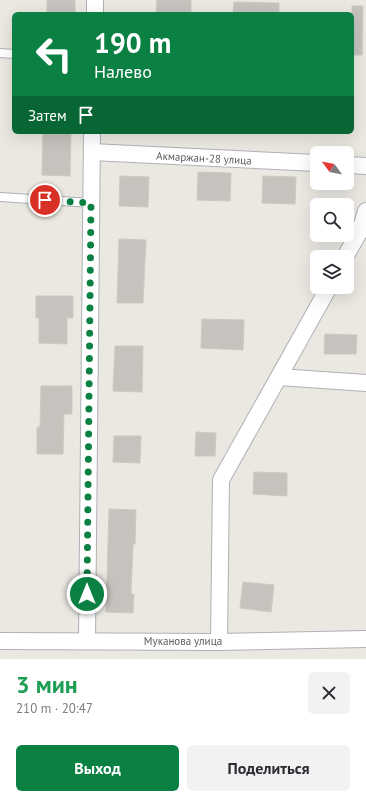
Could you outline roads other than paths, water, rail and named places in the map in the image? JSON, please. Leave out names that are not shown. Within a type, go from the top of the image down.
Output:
[{"type":"street","points":[[95,0],[95,12]]},
{"type":"street","points":[[87,641],[92,134]]},
{"type":"street","name":"Акмаржан-28 улица","points":[[92,152],[310,163]]},
{"type":"street","points":[[354,165],[366,166]]},
{"type":"street","points":[[349,250],[360,231],[366,211]]},
{"type":"street","points":[[219,642],[221,480],[325,294]]},
{"type":"street","points":[[279,377],[366,383]]},
{"type":"street","name":"Муканова улица","points":[[0,641],[219,642],[366,639]]},
{"type":"lane","points":[[0,53],[12,54]]},
{"type":"lane","points":[[0,197],[91,203]]}]
